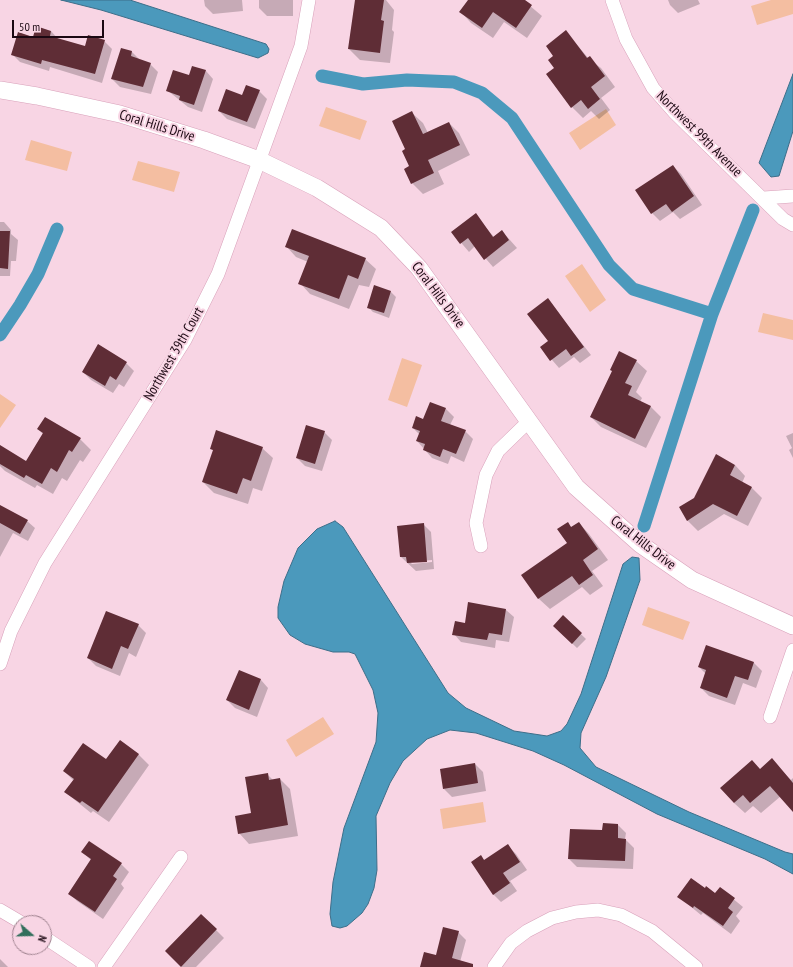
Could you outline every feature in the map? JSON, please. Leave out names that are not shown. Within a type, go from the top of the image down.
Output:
[{"type":"street","name":"Northwest 39th Court","points":[[0,664],[11,631],[45,563],[186,340],[218,274],[301,46],[309,0]]},
{"type":"street","name":"Northwest 99th Avenue","points":[[612,0],[626,39],[653,88],[674,112],[764,198],[783,219],[793,225]]},
{"type":"street","name":"Coral Hills Drive","points":[[0,90],[37,96],[120,114],[204,140],[259,160],[318,188],[381,228],[420,268],[465,330],[528,422],[576,487],[640,544],[692,580],[793,626]]},
{"type":"street","points":[[764,198],[793,196]]},
{"type":"street","points":[[481,546],[476,523],[486,475],[498,451],[528,422]]},
{"type":"street","points":[[770,717],[793,650]]},
{"type":"street","points":[[104,967],[181,857]]},
{"type":"street","points":[[0,910],[12,917]]},
{"type":"street","points":[[494,967],[511,943],[527,931],[552,918],[576,912],[598,910],[621,915],[652,931],[696,967]]},
{"type":"street","points":[[52,942],[89,967]]},
{"type":"shaded area","points":[[771,0],[793,0],[793,14],[757,25],[751,6]]},
{"type":"shaded area","points":[[326,107],[367,121],[360,140],[319,126]]},
{"type":"shaded area","points":[[606,109],[616,125],[580,150],[569,133]]},
{"type":"shaded area","points":[[31,140],[72,152],[67,171],[25,160]]},
{"type":"shaded area","points":[[138,161],[180,172],[174,192],[132,180]]},
{"type":"shaded area","points":[[582,264],[606,300],[590,312],[565,276]]},
{"type":"shaded area","points":[[763,313],[793,320],[793,340],[758,332]]},
{"type":"shaded area","points":[[402,358],[422,365],[407,407],[388,400]]},
{"type":"shaded area","points":[[0,394],[16,405],[0,428]]},
{"type":"shaded area","points":[[648,607],[690,622],[683,640],[642,625]]},
{"type":"shaded area","points":[[323,717],[334,734],[296,757],[286,740]]},
{"type":"shaded area","points":[[483,802],[486,822],[443,829],[440,809]]},
{"type":"water","points":[[61,0],[130,0],[266,44],[269,49],[268,53],[258,58],[101,10]]},
{"type":"water","points":[[793,74],[793,131],[779,176],[771,177],[759,163]]},
{"type":"water","points":[[335,521],[343,527],[448,693],[466,708],[514,731],[547,736],[561,731],[567,724],[581,694],[623,564],[632,557],[639,558],[640,580],[606,677],[581,733],[580,748],[596,767],[689,812],[793,854],[793,874],[765,859],[657,814],[564,765],[533,751],[476,733],[450,730],[427,739],[403,761],[390,783],[376,816],[377,870],[374,888],[368,904],[362,913],[347,926],[340,928],[332,926],[330,914],[333,882],[344,828],[376,742],[378,713],[373,690],[355,654],[349,652],[333,652],[305,644],[290,635],[278,618],[278,607],[284,581],[298,548],[317,529]]},
{"type":"building","points":[[355,0],[384,0],[381,20],[384,21],[380,53],[348,49]]},
{"type":"building","points":[[468,0],[525,0],[532,5],[516,28],[493,12],[482,28],[459,12]]},
{"type":"building","points":[[36,26],[51,31],[50,36],[85,46],[88,35],[105,40],[95,74],[42,60],[41,64],[11,55],[18,32],[33,37]]},
{"type":"building","points":[[566,30],[587,58],[590,56],[605,76],[591,87],[600,99],[588,109],[581,100],[571,108],[546,74],[554,68],[548,60],[553,56],[546,46]]},
{"type":"building","points":[[121,48],[132,51],[131,56],[151,63],[143,87],[111,79]]},
{"type":"building","points":[[192,66],[206,70],[194,105],[179,100],[180,96],[166,91],[173,70],[189,75]]},
{"type":"building","points":[[246,85],[260,90],[247,122],[218,111],[226,89],[242,95]]},
{"type":"building","points":[[412,111],[423,134],[449,122],[460,145],[428,160],[434,173],[411,184],[404,169],[409,166],[402,151],[405,149],[392,121]]},
{"type":"building","points":[[673,165],[694,196],[672,212],[666,204],[651,214],[635,190]]},
{"type":"building","points":[[476,213],[493,237],[502,230],[509,240],[484,260],[468,238],[460,244],[451,232]]},
{"type":"building","points":[[292,229],[366,258],[358,279],[348,275],[339,299],[298,284],[309,256],[285,247]]},
{"type":"building","points":[[0,231],[10,231],[8,269],[0,268]]},
{"type":"building","points":[[374,285],[391,291],[384,313],[367,308]]},
{"type":"building","points":[[548,298],[584,347],[571,356],[566,349],[550,361],[540,347],[548,341],[527,314]]},
{"type":"building","points":[[98,344],[127,362],[116,380],[110,376],[105,386],[82,372]]},
{"type":"building","points":[[619,351],[637,360],[625,383],[632,386],[628,395],[651,406],[635,439],[590,417],[612,371],[610,370]]},
{"type":"building","points":[[430,402],[446,408],[441,421],[466,430],[456,454],[443,449],[440,457],[423,450],[425,444],[416,441],[420,431],[412,428],[416,416],[423,419]]},
{"type":"building","points":[[45,417],[81,438],[72,452],[69,450],[57,472],[51,468],[42,484],[26,475],[24,478],[0,464],[0,445],[26,461],[43,433],[37,429]]},
{"type":"building","points":[[306,425],[325,431],[315,464],[296,458]]},
{"type":"building","points":[[216,430],[263,447],[251,481],[243,478],[237,494],[202,482],[213,450],[210,449]]},
{"type":"building","points":[[716,454],[735,465],[730,475],[752,487],[737,516],[713,504],[687,521],[679,507],[694,498]]},
{"type":"building","points":[[0,505],[28,520],[20,534],[0,523]]},
{"type":"building","points":[[568,522],[571,527],[579,522],[598,549],[583,560],[593,575],[579,585],[572,576],[538,599],[521,575],[567,543],[557,529]]},
{"type":"building","points":[[424,523],[427,562],[407,563],[406,557],[400,557],[397,526]]},
{"type":"building","points":[[468,602],[506,609],[502,635],[489,633],[487,640],[452,635],[455,621],[465,623]]},
{"type":"building","points":[[106,611],[139,624],[128,649],[121,646],[112,669],[87,658]]},
{"type":"building","points":[[563,615],[582,633],[572,644],[553,626]]},
{"type":"building","points":[[706,645],[754,662],[748,680],[735,676],[727,698],[700,688],[706,670],[698,667]]},
{"type":"building","points":[[239,670],[261,679],[249,710],[226,700]]},
{"type":"building","points":[[120,740],[139,754],[98,812],[82,801],[80,803],[64,792],[74,779],[63,771],[83,743],[106,759]]},
{"type":"building","points":[[772,758],[793,783],[793,812],[770,786],[750,803],[743,795],[734,803],[720,788],[752,760],[760,769]]},
{"type":"building","points":[[475,763],[478,783],[443,789],[440,769]]},
{"type":"building","points":[[268,773],[269,780],[280,778],[288,825],[238,834],[235,816],[251,813],[245,777]]},
{"type":"building","points":[[603,823],[618,824],[618,838],[626,839],[625,861],[568,859],[570,829],[602,830]]},
{"type":"building","points":[[89,841],[122,863],[113,876],[117,879],[95,912],[68,894],[91,859],[81,852]]},
{"type":"building","points":[[508,844],[520,862],[503,873],[510,883],[493,895],[471,862],[481,855],[484,860]]},
{"type":"building","points":[[691,878],[715,893],[720,887],[735,898],[728,908],[733,912],[723,926],[694,906],[693,908],[677,897]]},
{"type":"building","points":[[201,914],[217,929],[181,967],[165,951]]},
{"type":"building","points":[[443,927],[459,931],[452,958],[473,964],[473,967],[420,967],[424,952],[436,955]]},
{"type":"waterway","points":[[322,76],[363,84],[407,80],[454,82],[482,93],[512,118],[609,265],[633,289],[712,314]]},
{"type":"waterway","points":[[644,526],[712,314],[753,210]]},
{"type":"waterway","points":[[0,335],[38,274],[57,229]]}]
